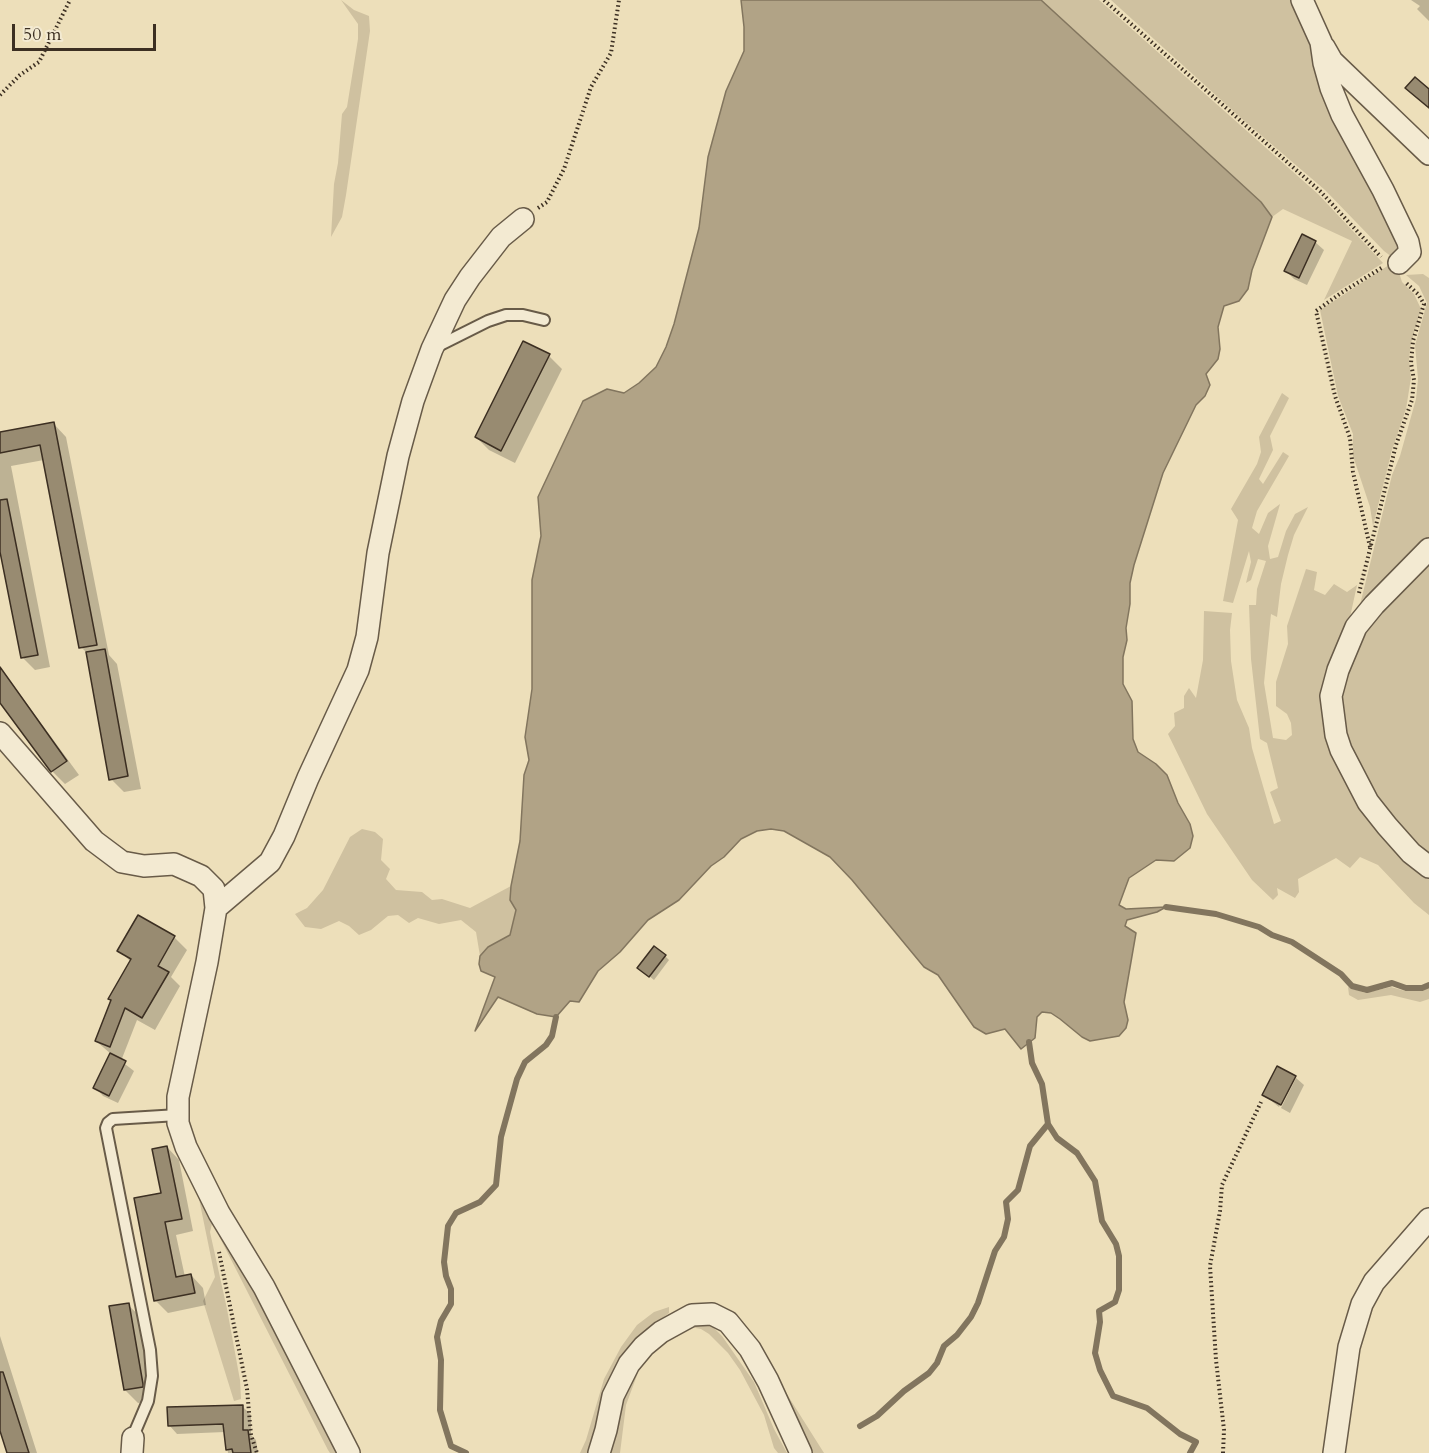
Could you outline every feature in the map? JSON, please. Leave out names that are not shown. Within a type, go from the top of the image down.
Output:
[{"type":"street","points":[[1302,0],[1332,61],[1429,154]]},
{"type":"street","points":[[1321,42],[1331,88],[1341,115],[1383,190],[1408,242],[1410,252],[1399,263]]},
{"type":"street","points":[[216,908],[270,862],[284,836],[324,740],[358,670],[367,637],[378,553],[398,456],[413,401],[432,349],[455,300],[470,277],[501,237],[524,219]]},
{"type":"street","points":[[1429,549],[1374,605],[1356,627],[1338,670],[1331,696],[1336,735],[1341,750],[1368,802],[1411,853],[1429,867]]},
{"type":"street","points":[[0,733],[94,841],[122,862],[144,866],[174,864],[201,876],[214,889],[216,908],[207,962],[178,1097],[178,1123],[186,1147],[219,1213],[264,1287],[350,1453]]},
{"type":"street","points":[[1334,1453],[1349,1347],[1362,1304],[1374,1282],[1429,1219]]},
{"type":"street","points":[[599,1453],[613,1396],[630,1364],[644,1346],[661,1332],[692,1315],[712,1314],[728,1322],[750,1349],[768,1381],[801,1453]]},
{"type":"lane","points":[[432,349],[472,328],[506,315],[523,315],[544,320]]},
{"type":"lane","points":[[130,1448],[148,1401],[152,1376],[150,1350],[106,1128],[112,1119],[178,1115]]},
{"type":"path","points":[[0,95],[20,75],[39,62],[70,0]]},
{"type":"path","points":[[524,219],[547,202],[564,169],[591,87],[611,53],[619,0]]},
{"type":"path","points":[[1104,0],[1320,192],[1388,264],[1316,311],[1335,396],[1350,438],[1353,472],[1370,547]]},
{"type":"path","points":[[1356,604],[1396,445],[1412,400],[1413,341],[1424,304],[1418,294],[1403,280],[1399,263]]},
{"type":"path","points":[[1223,1453],[1224,1430],[1216,1360],[1210,1266],[1220,1211],[1222,1185],[1261,1102]]},
{"type":"path","points":[[218,1248],[246,1389],[251,1435],[257,1453]]},
{"type":"shaded area","points":[[341,0],[354,10],[369,16],[370,31],[342,217],[331,237],[342,114],[347,107],[358,39],[358,24]]},
{"type":"shaded area","points":[[741,0],[1041,0],[1261,202],[1272,217],[1252,270],[1248,289],[1239,301],[1224,306],[1218,327],[1220,349],[1218,359],[1206,374],[1210,385],[1205,396],[1196,405],[1163,473],[1130,583],[1127,640],[1123,657],[1123,684],[1132,701],[1133,739],[1138,752],[1167,775],[1178,803],[1190,824],[1193,836],[1190,848],[1174,861],[1156,860],[1129,878],[1119,905],[1126,909],[1166,907],[1157,912],[1127,920],[1125,926],[1136,933],[1124,1002],[1128,1020],[1126,1028],[1119,1036],[1090,1041],[1051,1013],[1042,1012],[1037,1017],[1035,1038],[1021,1049],[1005,1029],[986,1034],[974,1027],[938,975],[924,967],[830,857],[784,831],[771,829],[757,831],[741,839],[679,900],[648,920],[620,952],[598,971],[579,1002],[570,1001],[556,1017],[537,1014],[498,997],[475,1031],[495,977],[481,971],[480,956],[488,947],[510,935],[516,910],[510,900],[520,841],[524,775],[529,760],[525,737],[532,689],[532,580],[541,536],[538,497],[583,401],[607,389],[624,393],[656,367],[666,347],[699,228],[708,157],[726,91],[744,51]]},
{"type":"shaded area","points":[[1041,0],[1099,0],[1318,194],[1383,263],[1324,300],[1352,241],[1283,209],[1272,217],[1261,202]]},
{"type":"shaded area","points":[[1111,0],[1296,0],[1403,248],[1392,257],[1384,251],[1325,190],[1241,118]]},
{"type":"shaded area","points":[[1389,265],[1397,266],[1402,282],[1414,294],[1421,309],[1411,343],[1409,359],[1411,378],[1406,409],[1392,450],[1373,526],[1370,507],[1353,456],[1353,434],[1338,396],[1320,310]]},
{"type":"shaded area","points":[[1423,274],[1429,278],[1429,543],[1357,617],[1392,475],[1400,456],[1416,399],[1418,379],[1415,345],[1427,303],[1419,286],[1406,275]]},
{"type":"shaded area","points":[[1282,393],[1289,398],[1270,436],[1273,450],[1259,479],[1263,484],[1283,452],[1289,456],[1257,511],[1252,528],[1259,534],[1268,513],[1280,504],[1268,546],[1270,559],[1278,557],[1286,531],[1295,514],[1308,507],[1294,535],[1288,555],[1281,584],[1277,617],[1271,614],[1264,683],[1273,738],[1286,740],[1292,735],[1291,723],[1287,714],[1276,706],[1276,682],[1288,644],[1287,626],[1306,569],[1317,572],[1314,590],[1325,595],[1334,584],[1347,592],[1357,585],[1344,645],[1331,731],[1429,870],[1429,915],[1414,903],[1378,865],[1360,857],[1350,868],[1336,858],[1298,879],[1299,892],[1295,898],[1277,888],[1278,895],[1273,900],[1252,880],[1207,814],[1168,734],[1175,726],[1174,713],[1184,708],[1184,696],[1189,688],[1196,698],[1203,660],[1204,611],[1232,613],[1231,661],[1237,700],[1249,728],[1252,748],[1274,824],[1281,821],[1270,792],[1278,788],[1267,743],[1260,739],[1251,659],[1249,605],[1256,605],[1257,589],[1266,561],[1258,559],[1251,580],[1246,583],[1251,562],[1249,551],[1233,603],[1223,601],[1238,520],[1231,509],[1257,464],[1261,452],[1259,437]]},
{"type":"shaded area","points":[[1429,555],[1429,853],[1389,818],[1350,756],[1339,702],[1355,645],[1391,591]]},
{"type":"shaded area","points":[[362,829],[375,832],[383,839],[381,860],[390,869],[386,879],[396,890],[422,892],[432,900],[442,899],[470,908],[511,886],[510,900],[516,910],[510,935],[488,947],[480,956],[476,932],[461,920],[439,924],[418,918],[409,923],[398,915],[388,916],[371,930],[359,935],[339,921],[321,929],[305,927],[295,914],[307,908],[323,890],[350,837]]},
{"type":"shaded area","points":[[1429,986],[1429,999],[1420,1002],[1391,995],[1358,1000],[1349,995],[1348,987],[1365,993],[1391,987],[1405,991]]},
{"type":"shaded area","points":[[197,1189],[214,1216],[210,1232],[240,1380],[241,1399],[234,1401],[203,1301],[215,1277]]},
{"type":"shaded area","points":[[220,1227],[340,1453],[330,1453],[328,1450],[219,1236]]},
{"type":"shaded area","points":[[669,1307],[669,1313],[639,1336],[626,1354],[590,1453],[580,1453],[604,1379],[621,1347],[637,1325],[654,1312]]},
{"type":"shaded area","points":[[685,1319],[710,1324],[722,1336],[754,1382],[787,1453],[778,1453],[774,1448],[764,1415],[740,1370],[728,1353],[709,1334],[701,1329],[685,1326],[661,1344],[639,1370],[626,1405],[620,1453],[607,1453],[617,1401],[637,1361]]},
{"type":"shaded area","points":[[769,1370],[783,1388],[824,1453],[807,1453]]},
{"type":"building","points":[[1415,77],[1429,89],[1429,108],[1405,88]]},
{"type":"building","points":[[1302,234],[1316,241],[1299,278],[1284,271]]},
{"type":"building","points":[[523,341],[550,354],[501,451],[475,437]]},
{"type":"building","points":[[54,422],[97,645],[79,648],[40,445],[0,453],[0,432]]},
{"type":"building","points":[[7,499],[38,655],[21,658],[0,552],[0,500]]},
{"type":"building","points":[[105,649],[128,776],[109,780],[86,652]]},
{"type":"building","points":[[0,667],[67,761],[51,772],[0,703]]},
{"type":"building","points":[[138,915],[175,936],[158,966],[169,972],[142,1018],[125,1008],[110,1047],[95,1041],[111,1000],[108,999],[131,959],[117,951]]},
{"type":"building","points":[[654,946],[666,955],[649,977],[637,968]]},
{"type":"building","points":[[110,1053],[126,1061],[109,1096],[93,1088]]},
{"type":"building","points":[[1277,1066],[1296,1076],[1281,1105],[1262,1095]]},
{"type":"building","points":[[167,1146],[182,1219],[165,1222],[176,1277],[191,1274],[195,1293],[154,1301],[134,1198],[161,1193],[152,1149]]},
{"type":"building","points":[[129,1303],[143,1387],[124,1390],[109,1306]]},
{"type":"building","points":[[0,1372],[3,1372],[29,1453],[7,1453],[0,1431]]},
{"type":"building","points":[[243,1405],[243,1430],[248,1430],[251,1453],[233,1453],[232,1449],[226,1450],[223,1424],[168,1426],[167,1407]]},
{"type":"waterway","points":[[1166,907],[1216,914],[1259,927],[1272,935],[1292,942],[1341,974],[1352,986],[1367,990],[1392,983],[1406,988],[1422,988],[1429,985]]},
{"type":"waterway","points":[[466,1453],[451,1446],[440,1410],[441,1360],[437,1337],[441,1321],[451,1304],[451,1289],[444,1262],[448,1226],[456,1213],[480,1202],[496,1185],[501,1137],[517,1079],[525,1062],[546,1045],[552,1036],[556,1017]]},
{"type":"waterway","points":[[1029,1042],[1032,1063],[1042,1084],[1048,1124],[1057,1138],[1077,1153],[1095,1181],[1102,1221],[1116,1244],[1119,1256],[1119,1290],[1115,1302],[1099,1311],[1100,1322],[1095,1353],[1100,1370],[1113,1396],[1147,1408],[1180,1434],[1196,1442],[1190,1453]]},
{"type":"waterway","points":[[860,1426],[877,1416],[904,1391],[929,1373],[937,1363],[944,1346],[957,1335],[971,1317],[995,1251],[1004,1237],[1008,1219],[1006,1202],[1018,1190],[1030,1146],[1048,1124]]}]
